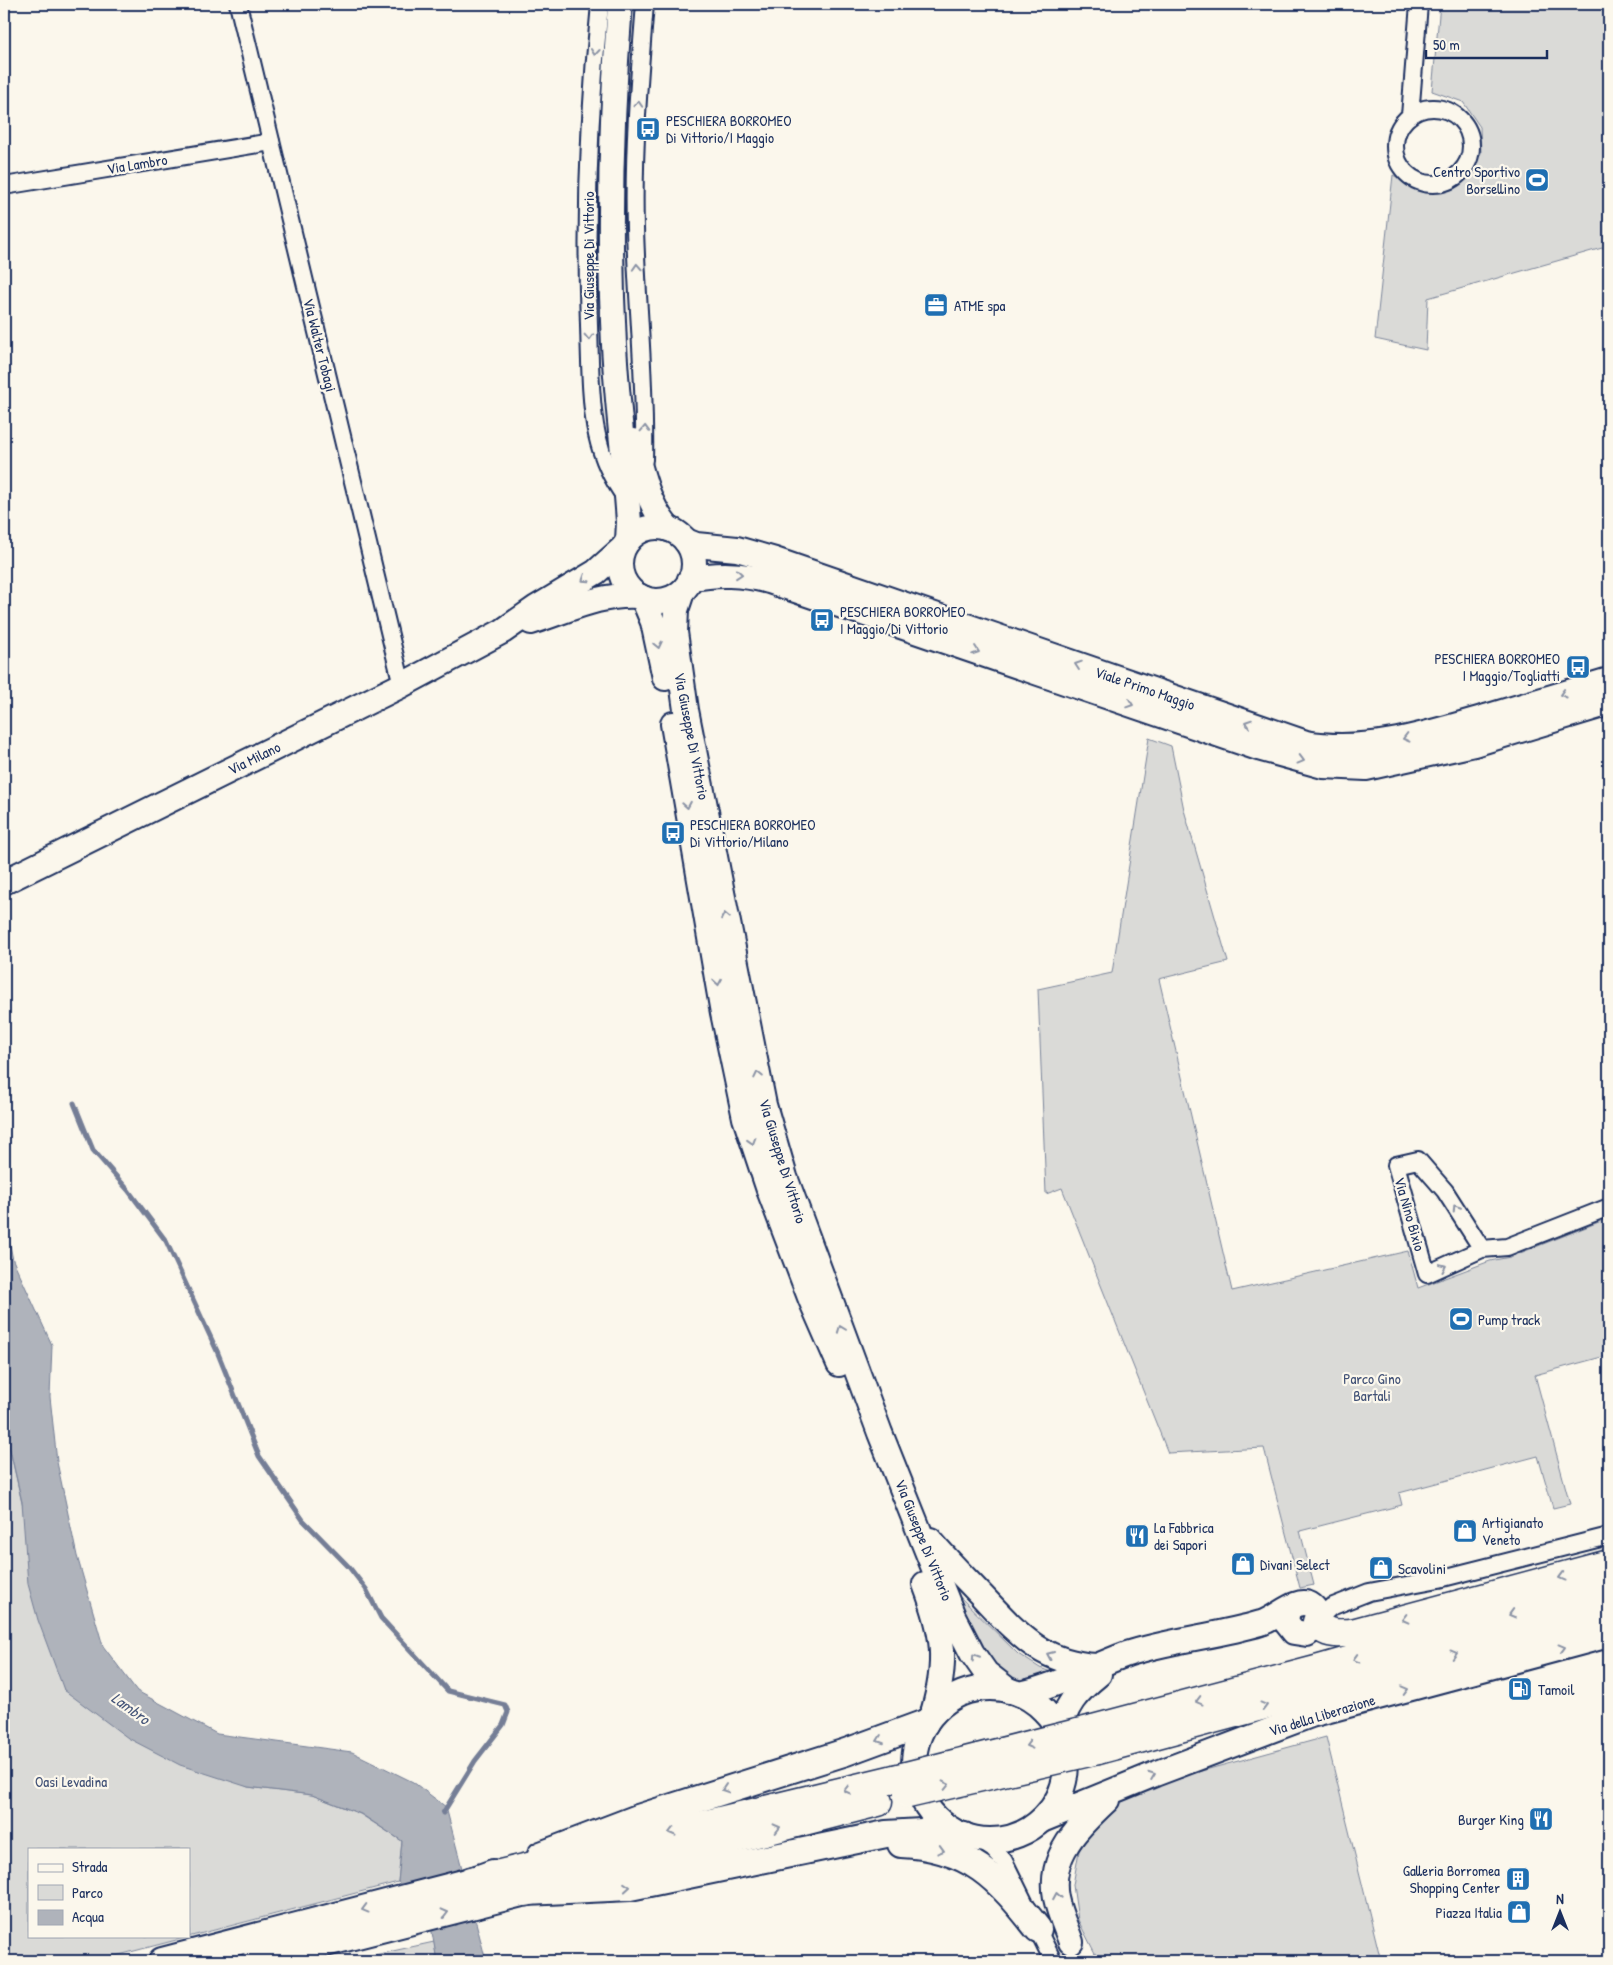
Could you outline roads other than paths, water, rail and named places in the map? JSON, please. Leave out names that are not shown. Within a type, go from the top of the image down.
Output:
[{"type":"highway","points":[[1304,1617],[1328,1632],[1340,1634],[1356,1632],[1609,1564]]},
{"type":"highway","points":[[1096,1740],[1325,1667],[1609,1586]]},
{"type":"highway","points":[[474,1893],[1609,1612]]},
{"type":"highway","points":[[526,1892],[896,1788]]},
{"type":"main road","name":"Via Giuseppe Di Vittorio","points":[[620,4],[612,137],[611,204],[617,386],[627,501],[625,545],[620,561],[622,578],[629,588],[641,597],[653,622],[660,650],[723,1013],[745,1118],[769,1190],[811,1300],[854,1401],[931,1600],[940,1633],[943,1661],[939,1692],[929,1718]]},
{"type":"main road","name":"Via Giuseppe Di Vittorio","points":[[617,386],[643,478],[657,512],[678,535],[694,558],[686,586],[678,601],[675,619],[678,664],[721,894],[764,1104],[785,1177],[880,1433],[919,1526],[953,1616],[972,1653],[986,1673],[1015,1693]]},
{"type":"main road","points":[[625,545],[635,534],[648,528],[678,535]]},
{"type":"main road","name":"Viale Primo Maggio","points":[[678,535],[696,545],[737,549],[776,560],[1306,743],[1342,748],[1396,740],[1607,692]]},
{"type":"main road","name":"Via Milano","points":[[4,882],[402,685],[503,631],[536,608],[596,572],[625,545]]},
{"type":"main road","name":"Viale Primo Maggio","points":[[686,586],[712,575],[734,574],[769,581],[1258,748],[1307,762],[1344,769],[1366,768],[1474,744],[1607,692]]},
{"type":"main road","points":[[641,597],[664,600],[686,586]]},
{"type":"main road","name":"Via Milano","points":[[503,631],[598,600],[617,596],[641,597]]},
{"type":"main road","points":[[919,1526],[943,1556],[1026,1640],[1046,1654],[1061,1660],[1108,1662]]},
{"type":"main road","points":[[162,1961],[412,1909],[474,1893],[638,1818],[846,1752],[929,1718],[956,1696],[970,1691],[984,1688],[1015,1693],[1050,1687],[1128,1654],[1263,1623],[1304,1617]]},
{"type":"main road","name":"Via della Liberazione","points":[[1042,1820],[1119,1788],[1311,1716],[1609,1635]]},
{"type":"main road","points":[[1060,1735],[1062,1720],[1068,1704],[1108,1662]]},
{"type":"main road","points":[[474,1893],[630,1887],[788,1854],[907,1832],[939,1831],[992,1840],[1017,1835],[1042,1820],[1055,1804],[1065,1778],[1066,1761],[1060,1735],[1049,1716],[1040,1707],[1015,1693]]},
{"type":"main road","points":[[929,1718],[914,1752],[915,1781],[922,1799],[933,1815],[947,1828],[972,1838]]},
{"type":"main road","points":[[1070,1942],[1056,1898],[1057,1865],[1063,1850],[1077,1828],[1119,1788]]},
{"type":"main road","points":[[788,1854],[870,1843],[913,1845],[945,1851],[984,1870],[1001,1884],[1038,1929]]},
{"type":"main road","points":[[254,1961],[412,1909]]},
{"type":"street","name":"Via Walter Tobagi","points":[[238,4],[402,685]]},
{"type":"street","name":"Via Giuseppe Di Vittorio","points":[[600,4],[591,98],[588,198],[587,274],[590,359],[596,433],[609,470],[627,501]]},
{"type":"street","name":"Via Giuseppe Di Vittorio","points":[[643,478],[646,411],[636,243],[635,169],[645,4]]},
{"type":"street","points":[[1410,116],[1433,108],[1450,113],[1464,124],[1469,135],[1468,159],[1462,170],[1454,178],[1442,183],[1429,184],[1416,181],[1406,173],[1398,162],[1395,143],[1401,125],[1410,116],[1419,4]]},
{"type":"street","name":"Via Lambro","points":[[4,186],[271,142]]},
{"type":"street","name":"Via Nino Bixio","points":[[1482,1249],[1445,1191],[1418,1160],[1396,1165],[1427,1274],[1482,1249],[1507,1247],[1609,1207]]},
{"type":"street","points":[[1304,1617],[1369,1592],[1439,1579],[1609,1536]]},
{"type":"street","points":[[972,1838],[1004,1861],[1053,1961]]},
{"type":"water","name":"Lambro","points":[[4,1216],[13,1260],[52,1345],[50,1397],[57,1462],[77,1556],[103,1646],[137,1691],[217,1734],[352,1752],[413,1782],[446,1807],[486,1961],[437,1961],[428,1909],[398,1882],[402,1841],[361,1814],[312,1795],[248,1787],[180,1765],[128,1738],[64,1690],[38,1620],[28,1584],[22,1502],[8,1441],[4,1362]]},
{"type":"waterway","points":[[74,1103],[93,1150],[128,1190],[166,1241],[217,1351],[259,1456],[303,1520],[349,1567],[366,1589],[381,1618],[448,1691],[505,1705],[508,1712],[503,1725],[475,1761],[443,1813]]},
{"type":"place","name":"PESCHIERA BORROMEO Di Vittorio/I Maggio","points":[[648,129]]},
{"type":"place","name":"Centro Sportivo Borsellino","points":[[1537,180]]},
{"type":"place","name":"ATME spa","points":[[936,305]]},
{"type":"place","name":"PESCHIERA BORROMEO I Maggio/Di Vittorio","points":[[822,620]]},
{"type":"place","name":"PESCHIERA BORROMEO I Maggio/Togliatti","points":[[1578,667]]},
{"type":"place","name":"PESCHIERA BORROMEO Di Vittorio/Milano","points":[[673,833]]},
{"type":"place","name":"Pump track","points":[[1461,1319]]},
{"type":"place","name":"Artigianato Veneto","points":[[1465,1531]]},
{"type":"place","name":"La Fabbrica dei Sapori","points":[[1137,1536]]},
{"type":"place","name":"Divani Select","points":[[1243,1564]]},
{"type":"place","name":"Scavolini","points":[[1381,1568]]},
{"type":"place","name":"Tamoil","points":[[1520,1689]]},
{"type":"place","name":"Burger King","points":[[1541,1819]]},
{"type":"place","name":"Galleria Borromea Shopping Center","points":[[1518,1879]]},
{"type":"place","name":"Piazza Italia","points":[[1519,1912]]},
{"type":"park label","name":"Parco Gino Bartali","points":[[1372,1386]]},
{"type":"park label","name":"Oasi Levadina","points":[[71,1781]]}]
